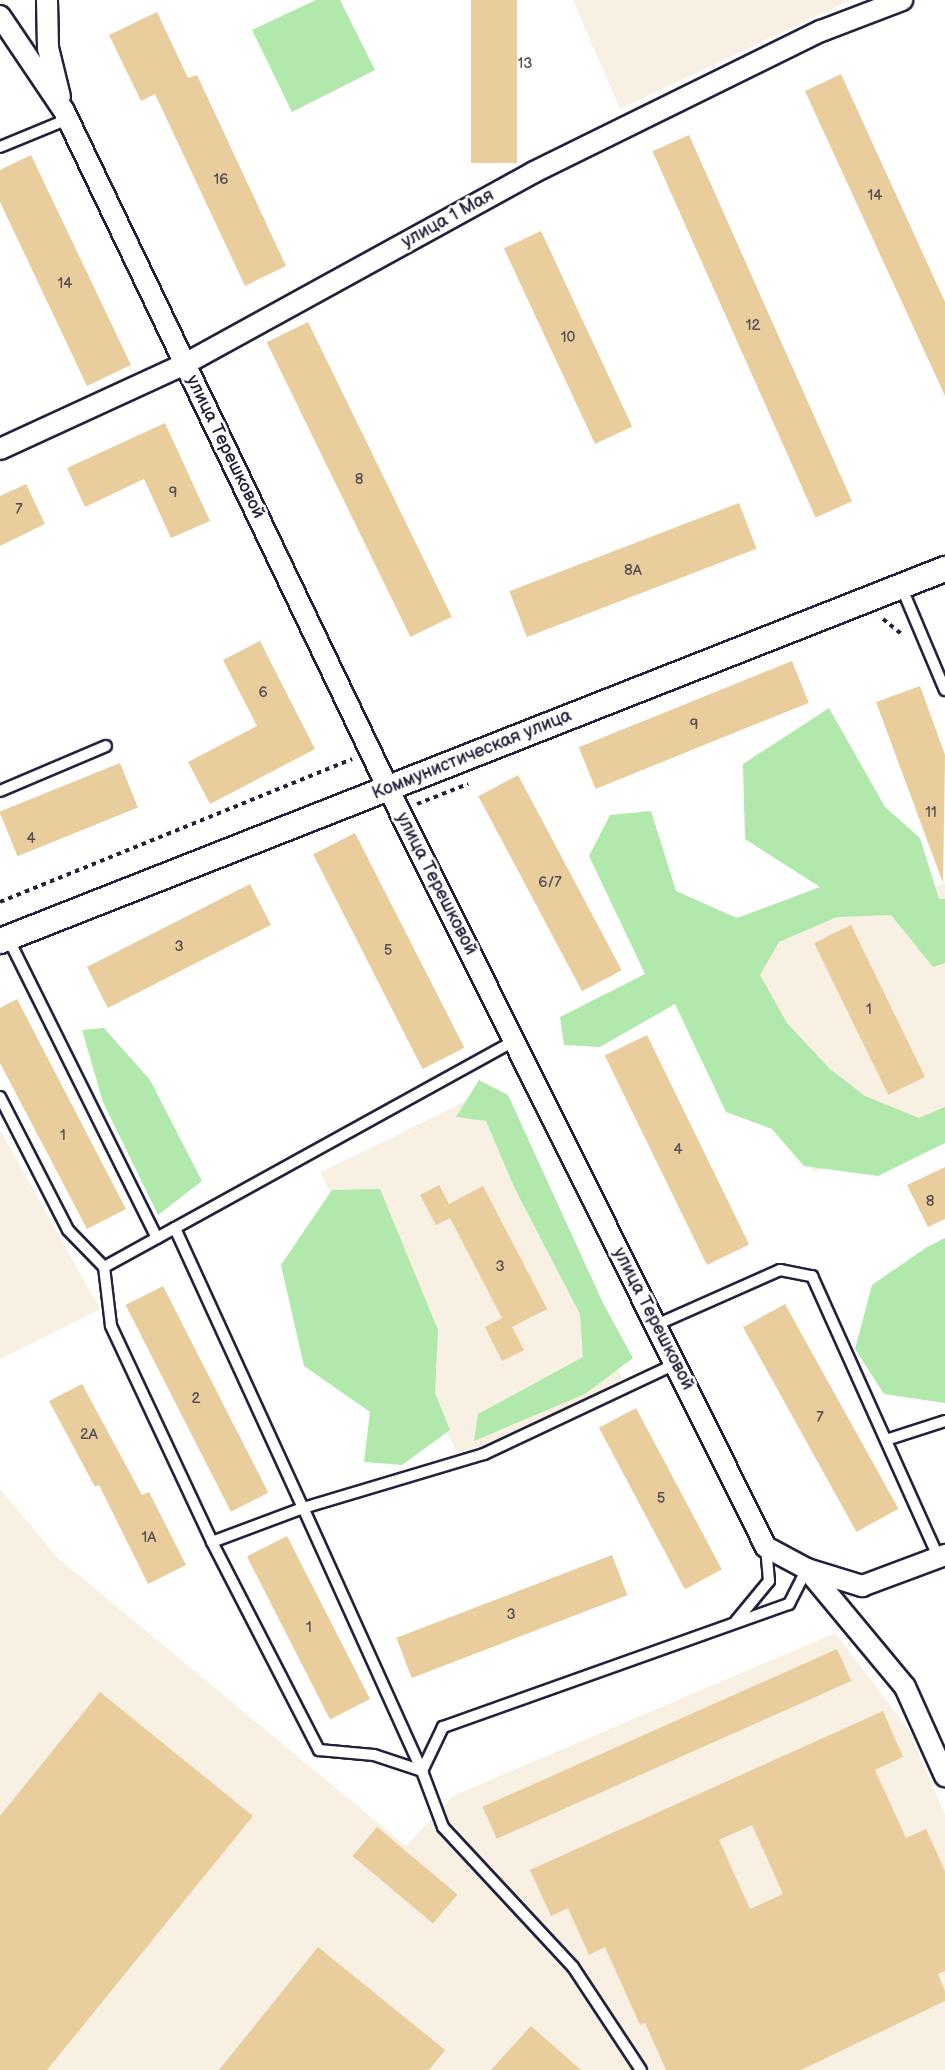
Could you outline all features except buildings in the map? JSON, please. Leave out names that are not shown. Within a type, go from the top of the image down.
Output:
[{"type":"street","name":"улица Терешковой","points":[[47,0],[48,48],[66,115]]},
{"type":"street","name":"улица 1 Мая","points":[[0,449],[185,364],[534,172],[821,31],[902,0]]},
{"type":"street","name":"улица Терешковой","points":[[0,16],[66,115],[388,788],[766,1547]]},
{"type":"street","name":"Коммунистическая улица","points":[[4,940],[945,569]]},
{"type":"street","points":[[766,1547],[807,1569],[862,1586],[942,1557]]},
{"type":"street","points":[[807,1569],[905,1687],[945,1776]]},
{"type":"lane","points":[[0,147],[66,115]]},
{"type":"lane","points":[[901,586],[945,690]]},
{"type":"lane","points":[[0,791],[106,746]]},
{"type":"lane","points":[[4,940],[158,1238]]},
{"type":"lane","points":[[104,1267],[514,1041]]},
{"type":"lane","points":[[0,1097],[68,1230],[104,1267],[111,1326],[212,1542],[319,1750],[374,1755],[422,1771]]},
{"type":"lane","points":[[175,1228],[422,1771],[443,1827],[573,1967],[641,2070]]},
{"type":"lane","points":[[656,1325],[780,1270],[813,1276],[886,1440],[942,1557]]},
{"type":"lane","points":[[212,1542],[303,1508],[484,1454],[675,1364]]},
{"type":"lane","points":[[886,1440],[945,1421]]},
{"type":"lane","points":[[733,1624],[769,1581],[766,1547]]},
{"type":"lane","points":[[422,1771],[443,1727],[789,1604],[807,1569]]},
{"type":"path","points":[[0,902],[370,751]]},
{"type":"shaded area","points":[[573,0],[850,0],[620,109]]},
{"type":"shaded area","points":[[920,872],[930,889],[945,883],[945,1113],[814,1173],[712,964]]},
{"type":"shaded area","points":[[483,1093],[623,1380],[460,1459],[320,1172]]},
{"type":"shaded area","points":[[0,1130],[100,1309],[0,1359]]},
{"type":"shaded area","points":[[0,1489],[59,1559],[406,1846],[453,1796],[835,1633],[909,1730],[945,1815],[945,2070],[0,2070]]},
{"type":"green space","points":[[316,0],[340,0],[375,70],[292,112],[252,30]]},
{"type":"green space","points":[[829,708],[885,807],[920,838],[939,899],[945,899],[945,963],[933,967],[891,915],[837,917],[779,942],[760,975],[787,1023],[830,1069],[865,1096],[919,1118],[945,1107],[945,1143],[878,1176],[804,1166],[772,1129],[726,1112],[675,1004],[600,1047],[564,1045],[560,1017],[645,974],[589,856],[610,815],[651,811],[676,891],[737,918],[820,887],[745,839],[743,764]]},
{"type":"green space","points":[[104,1028],[150,1080],[202,1181],[158,1215],[103,1102],[82,1030]]},
{"type":"green space","points":[[479,1080],[508,1095],[603,1303],[633,1358],[585,1394],[474,1441],[478,1414],[583,1357],[580,1314],[515,1189],[486,1121],[456,1117]]},
{"type":"green space","points":[[380,1189],[438,1330],[435,1393],[450,1430],[402,1465],[364,1462],[370,1412],[304,1366],[281,1265],[332,1190]]},
{"type":"green space","points":[[945,1238],[945,1403],[884,1394],[855,1349],[872,1285],[927,1247]]}]
